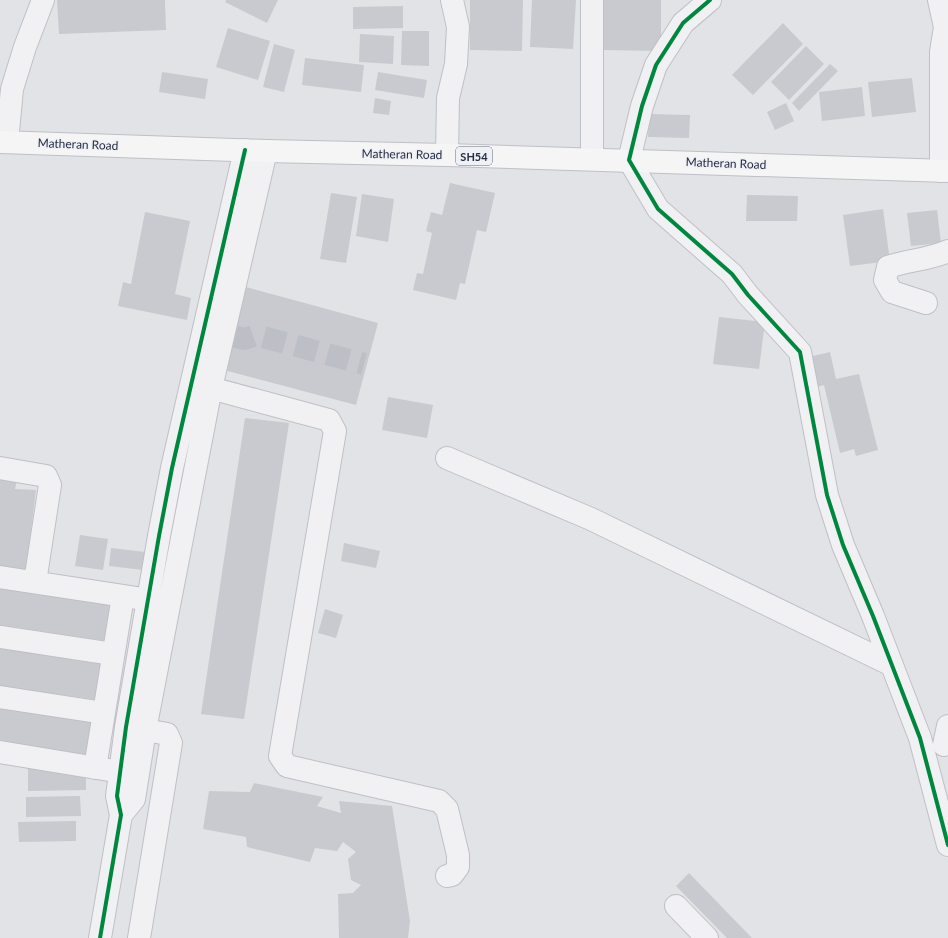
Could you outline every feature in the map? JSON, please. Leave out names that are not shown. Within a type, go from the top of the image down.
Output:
[{"type":"main road","name":"Matheran Road","points":[[4,142],[255,151],[629,160],[945,171]]},
{"type":"street","points":[[4,142],[12,89],[25,47],[43,0]]},
{"type":"street","points":[[447,155],[448,98],[456,64],[458,27],[452,0]]},
{"type":"street","points":[[592,0],[592,159]]},
{"type":"street","points":[[710,0],[683,23],[656,65],[642,106],[629,160],[658,209],[732,274],[748,295],[800,352],[827,495],[843,545],[873,616],[920,738],[948,845]]},
{"type":"street","points":[[939,0],[945,26],[941,52],[945,171]]},
{"type":"street","points":[[136,728],[148,600],[172,468],[201,386],[230,327],[255,151]]},
{"type":"street","points":[[100,938],[121,815],[134,799],[128,767],[201,386],[255,151]]},
{"type":"street","points":[[926,303],[892,292],[884,280],[888,267],[934,257],[948,251]]},
{"type":"street","points":[[201,386],[329,420],[335,431],[280,756],[287,766],[439,801],[447,809],[458,855],[458,867],[452,875],[447,876]]},
{"type":"street","points":[[447,458],[591,519],[892,665]]},
{"type":"street","points":[[0,468],[46,476],[50,485],[35,582]]},
{"type":"street","points":[[0,577],[148,600]]},
{"type":"street","points":[[95,768],[123,596]]},
{"type":"street","points":[[0,637],[113,654]]},
{"type":"street","points":[[0,697],[104,712]]},
{"type":"street","points":[[136,728],[166,734],[171,743],[139,938]]},
{"type":"street","points":[[0,752],[95,768],[128,767],[167,770]]},
{"type":"street","points":[[676,906],[707,938]]},
{"type":"building","points":[[57,0],[165,0],[166,30],[59,34]]},
{"type":"building","points":[[226,0],[278,0],[267,23],[225,2]]},
{"type":"building","points":[[470,0],[523,0],[522,51],[470,50]]},
{"type":"building","points":[[532,0],[576,0],[573,49],[530,47]]},
{"type":"building","points":[[604,0],[661,0],[661,51],[603,50]]},
{"type":"building","points":[[403,6],[403,28],[353,29],[353,7]]},
{"type":"building","points":[[783,23],[803,44],[753,95],[732,75]]},
{"type":"building","points":[[228,28],[270,41],[258,80],[216,67]]},
{"type":"building","points":[[402,31],[429,31],[429,66],[401,65]]},
{"type":"building","points":[[360,34],[394,36],[393,64],[359,62]]},
{"type":"building","points":[[274,44],[295,50],[284,92],[263,87]]},
{"type":"building","points":[[806,46],[824,64],[789,100],[771,82]]},
{"type":"building","points":[[305,58],[364,65],[361,92],[302,85]]},
{"type":"building","points":[[830,64],[838,71],[799,111],[792,103]]},
{"type":"building","points":[[162,72],[208,79],[205,99],[159,92]]},
{"type":"building","points":[[378,72],[427,80],[424,98],[375,90]]},
{"type":"building","points":[[912,78],[916,112],[872,117],[868,82]]},
{"type":"building","points":[[862,87],[865,116],[822,121],[819,92]]},
{"type":"building","points":[[375,98],[391,101],[389,115],[373,113]]},
{"type":"building","points":[[786,103],[794,121],[775,130],[767,112]]},
{"type":"building","points":[[649,114],[690,115],[689,138],[648,137]]},
{"type":"building","points":[[450,183],[495,193],[486,232],[477,230],[465,284],[460,283],[456,300],[413,290],[417,273],[423,274],[432,233],[426,231],[431,212],[442,215]]},
{"type":"building","points":[[331,193],[357,197],[346,263],[320,259]]},
{"type":"building","points":[[362,194],[394,199],[388,242],[356,236]]},
{"type":"building","points":[[747,195],[798,196],[797,221],[746,221]]},
{"type":"building","points":[[883,209],[890,261],[850,266],[843,215]]},
{"type":"building","points":[[937,210],[941,243],[911,246],[907,213]]},
{"type":"building","points":[[145,212],[190,221],[175,294],[191,298],[187,320],[118,306],[123,282],[131,284]]},
{"type":"building","points":[[246,287],[378,323],[356,405],[224,370]]},
{"type":"building","points":[[719,317],[765,322],[759,369],[713,364]]},
{"type":"building","points":[[830,352],[836,379],[859,374],[878,450],[856,456],[854,449],[840,453],[824,385],[817,387],[809,357]]},
{"type":"building","points":[[388,397],[433,405],[427,438],[382,430]]},
{"type":"building","points":[[245,418],[289,423],[244,719],[201,714]]},
{"type":"building","points":[[0,477],[17,480],[15,489],[36,490],[26,571],[0,568]]},
{"type":"building","points":[[80,535],[108,539],[103,570],[75,566]]},
{"type":"building","points":[[344,543],[380,551],[376,568],[341,561]]},
{"type":"building","points":[[111,548],[145,552],[143,570],[109,566]]},
{"type":"building","points":[[0,584],[114,602],[107,644],[0,627]]},
{"type":"building","points":[[325,609],[343,615],[336,638],[318,633]]},
{"type":"building","points":[[0,649],[104,663],[99,700],[0,686]]},
{"type":"building","points":[[0,705],[97,719],[92,756],[0,743]]},
{"type":"building","points":[[86,768],[86,790],[28,791],[28,769]]},
{"type":"building","points":[[254,783],[323,797],[317,806],[341,813],[339,801],[392,806],[410,921],[408,938],[339,938],[338,894],[353,893],[361,885],[351,880],[348,859],[356,852],[343,842],[337,851],[315,848],[310,862],[247,847],[246,837],[203,829],[209,791],[250,792]]},
{"type":"building","points":[[80,796],[81,816],[26,817],[26,797]]},
{"type":"building","points":[[76,821],[76,841],[19,842],[18,822]]},
{"type":"building","points":[[689,873],[752,938],[727,938],[676,886]]},
{"type":"tunnel","points":[[232,336],[245,339],[256,335],[364,364]]},
{"type":"cycle path","points":[[710,0],[683,23],[656,65],[642,106],[629,160],[658,209],[732,274],[748,295],[800,352],[827,495],[843,545],[873,616],[920,738],[948,845]]},
{"type":"cycle path","points":[[100,938],[121,815],[117,796],[126,727],[159,536],[172,468],[245,150]]}]
